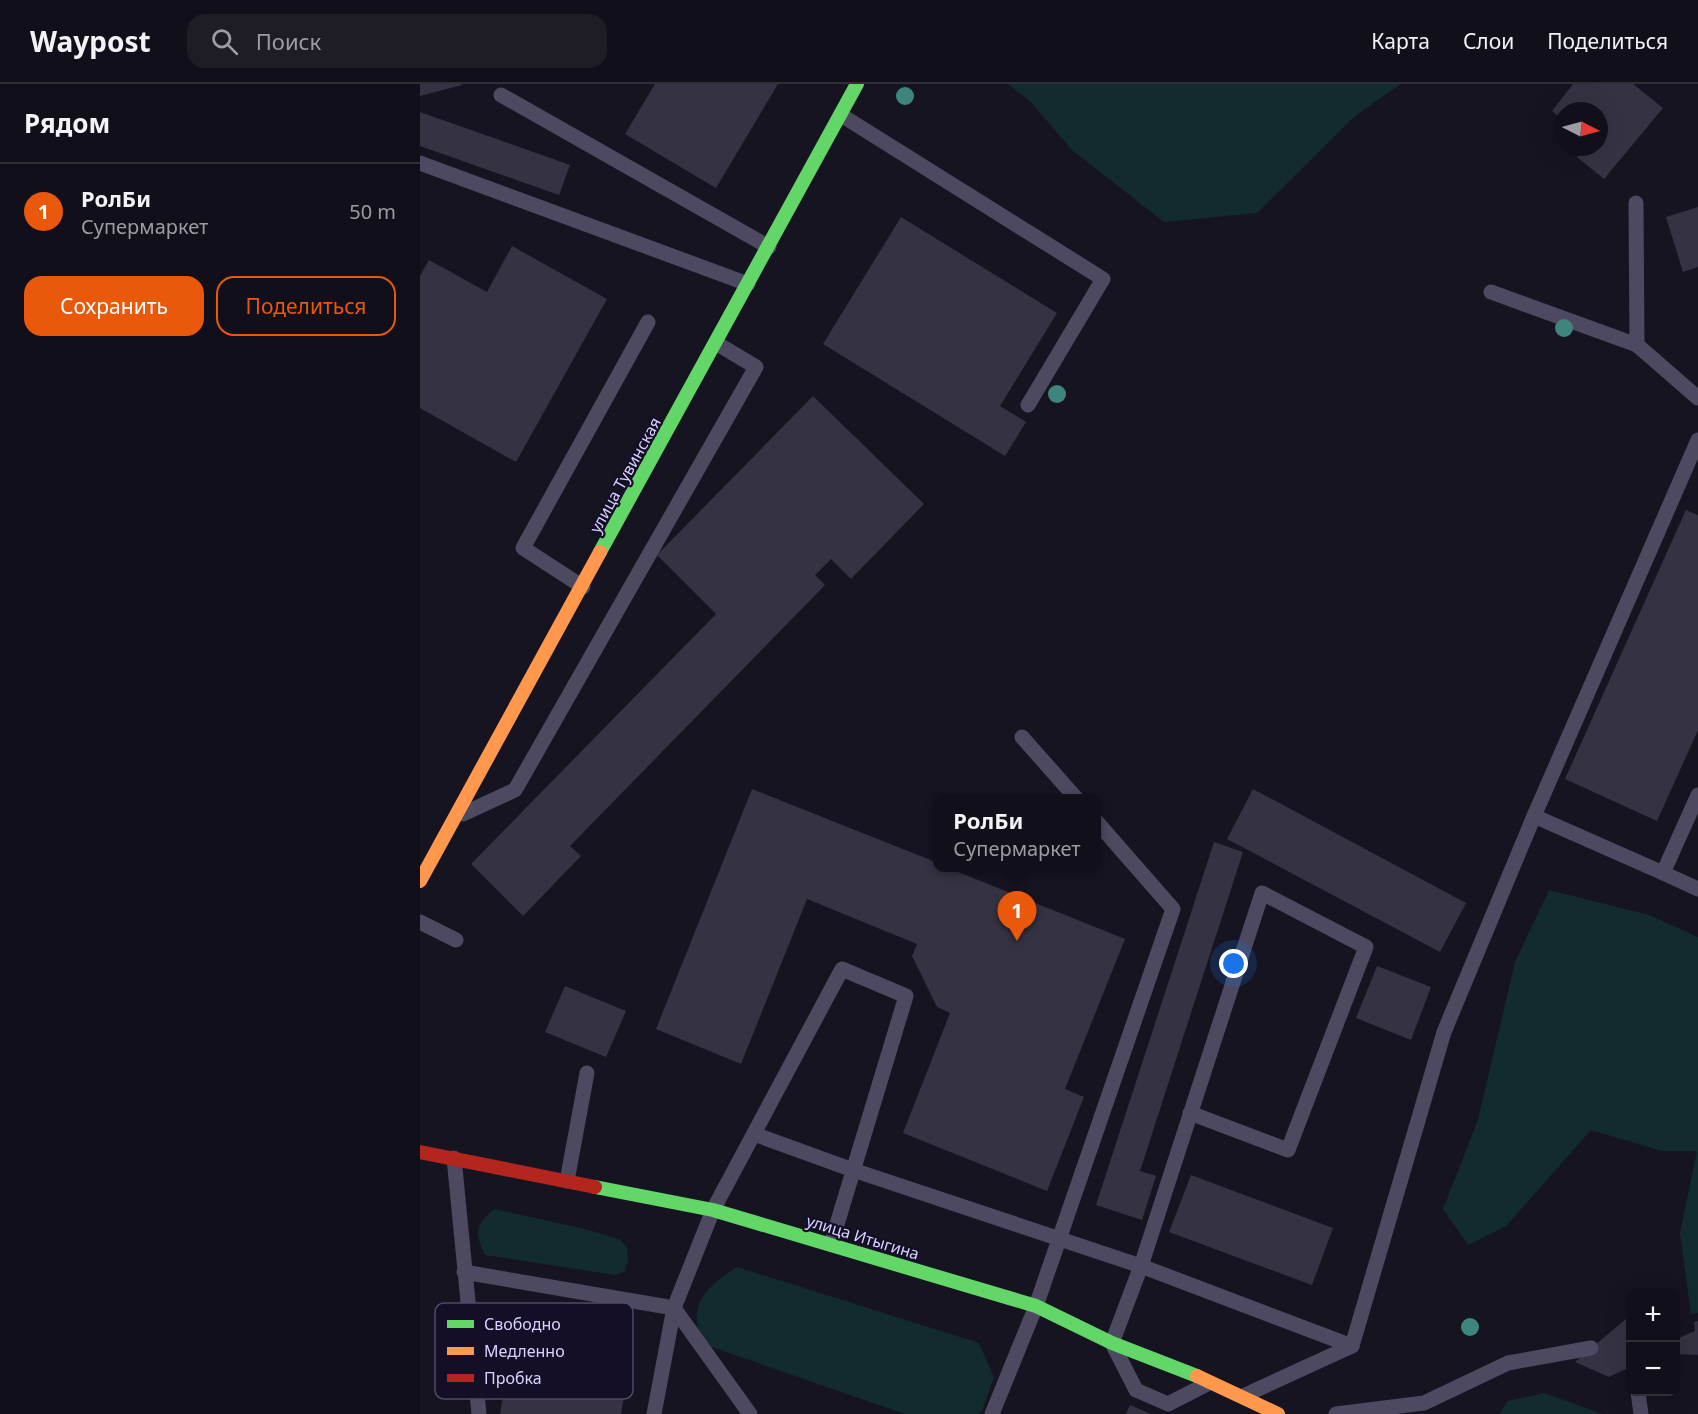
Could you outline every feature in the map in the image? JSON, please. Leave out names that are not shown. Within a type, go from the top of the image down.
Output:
[{"type":"main road","name":"улица Тувинская","points":[[420,881],[857,84]]},
{"type":"main road","name":"улица Итыгина","points":[[420,1152],[713,1210],[1036,1306],[1112,1343],[1211,1382],[1278,1414]]},
{"type":"lane","points":[[501,95],[769,247]]},
{"type":"lane","points":[[841,115],[1103,279],[1028,405]]},
{"type":"lane","points":[[420,163],[748,284]]},
{"type":"lane","points":[[1636,203],[1637,345]]},
{"type":"lane","points":[[1491,292],[1637,345],[1698,398]]},
{"type":"lane","points":[[583,587],[523,548],[648,321]]},
{"type":"lane","points":[[455,817],[515,790],[756,367],[716,343]]},
{"type":"lane","points":[[1240,1397],[1352,1346],[1444,1032],[1534,816],[1698,440]]},
{"type":"lane","points":[[1022,737],[1072,794]]},
{"type":"lane","points":[[1663,873],[1698,795]]},
{"type":"lane","points":[[1534,816],[1698,889]]},
{"type":"lane","points":[[993,1414],[1036,1306],[1173,909],[1101,827]]},
{"type":"lane","points":[[1190,1113],[1288,1150],[1366,947],[1262,893],[1190,1113],[1141,1266],[1112,1343],[1136,1390],[1168,1404],[1211,1382]]},
{"type":"lane","points":[[420,922],[456,940]]},
{"type":"lane","points":[[654,1414],[674,1308],[713,1210],[842,969],[906,996],[831,1244]]},
{"type":"lane","points":[[567,1180],[587,1073]]},
{"type":"lane","points":[[754,1134],[853,1170],[1141,1266],[1352,1346]]},
{"type":"lane","points":[[454,1158],[467,1303]]},
{"type":"lane","points":[[464,1272],[674,1308],[750,1414]]},
{"type":"lane","points":[[1336,1414],[1424,1402],[1508,1363],[1591,1348]]},
{"type":"lane","points":[[1639,1396],[1641,1414]]},
{"type":"lane","points":[[477,1399],[479,1414]]},
{"type":"green space","points":[[1008,84],[1401,84],[1355,116],[1257,213],[1164,222],[1072,150],[1030,101]]},
{"type":"green space","points":[[1549,890],[1649,915],[1698,937],[1698,1313],[1691,1314],[1680,1233],[1697,1151],[1662,1151],[1591,1130],[1506,1226],[1468,1245],[1443,1209],[1478,1120],[1515,962]]},
{"type":"green space","points":[[494,1209],[589,1230],[621,1240],[627,1248],[628,1260],[625,1271],[615,1275],[485,1255],[479,1240],[478,1229]]},
{"type":"green space","points":[[737,1267],[979,1343],[994,1377],[982,1411],[978,1414],[905,1414],[706,1345],[697,1325],[699,1304],[715,1283]]},
{"type":"green space","points":[[1544,1393],[1603,1414],[1499,1414],[1508,1401]]},
{"type":"building","points":[[420,84],[462,84],[462,85],[420,96]]},
{"type":"building","points":[[655,84],[778,84],[716,188],[625,134]]},
{"type":"building","points":[[1573,84],[1633,84],[1663,108],[1604,179],[1577,157],[1608,156],[1608,102],[1559,102]]},
{"type":"building","points":[[420,112],[570,165],[559,195],[420,146]]},
{"type":"building","points":[[1698,207],[1698,267],[1683,272],[1666,217]]},
{"type":"building","points":[[901,217],[1057,313],[1000,406],[1026,422],[1005,456],[823,344]]},
{"type":"building","points":[[512,246],[607,299],[516,462],[420,408],[420,276],[429,260],[487,292]]},
{"type":"building","points":[[813,396],[924,504],[851,579],[831,559],[815,575],[825,585],[570,846],[581,856],[523,916],[471,864],[716,614],[657,555]]},
{"type":"building","points":[[1686,510],[1698,515],[1698,730],[1657,821],[1565,779]]},
{"type":"building","points":[[752,789],[933,861],[933,872],[958,872],[1125,939],[1065,1089],[1084,1097],[1047,1191],[903,1133],[950,1013],[937,1007],[912,956],[917,944],[807,899],[741,1064],[656,1029]]},
{"type":"building","points":[[1253,789],[1466,903],[1440,952],[1227,839]]},
{"type":"building","points":[[1214,842],[1243,852],[1140,1171],[1156,1176],[1142,1220],[1096,1205]]},
{"type":"building","points":[[1377,966],[1431,987],[1411,1040],[1356,1018]]},
{"type":"building","points":[[565,986],[626,1011],[606,1057],[545,1032]]},
{"type":"building","points":[[1191,1175],[1333,1228],[1312,1285],[1169,1232]]},
{"type":"building","points":[[1626,1319],[1626,1369],[1609,1377],[1575,1362]]},
{"type":"building","points":[[1698,1321],[1698,1355],[1680,1354],[1680,1337],[1695,1331],[1694,1322]]},
{"type":"building","points":[[503,1399],[623,1399],[621,1414],[500,1414]]},
{"type":"building","points":[[1130,1405],[1151,1414],[1126,1414]]},
{"type":"traffic: fast","points":[[600,552],[857,84]]},
{"type":"traffic: fast","points":[[595,1187],[713,1210],[1036,1306],[1112,1343],[1197,1376]]},
{"type":"traffic: slow","points":[[420,881],[600,552]]},
{"type":"traffic: slow","points":[[1197,1376],[1278,1414]]},
{"type":"traffic: jam","points":[[420,1152],[595,1187]]},
{"type":"place","name":"РолБи","points":[[1017,941]]}]
